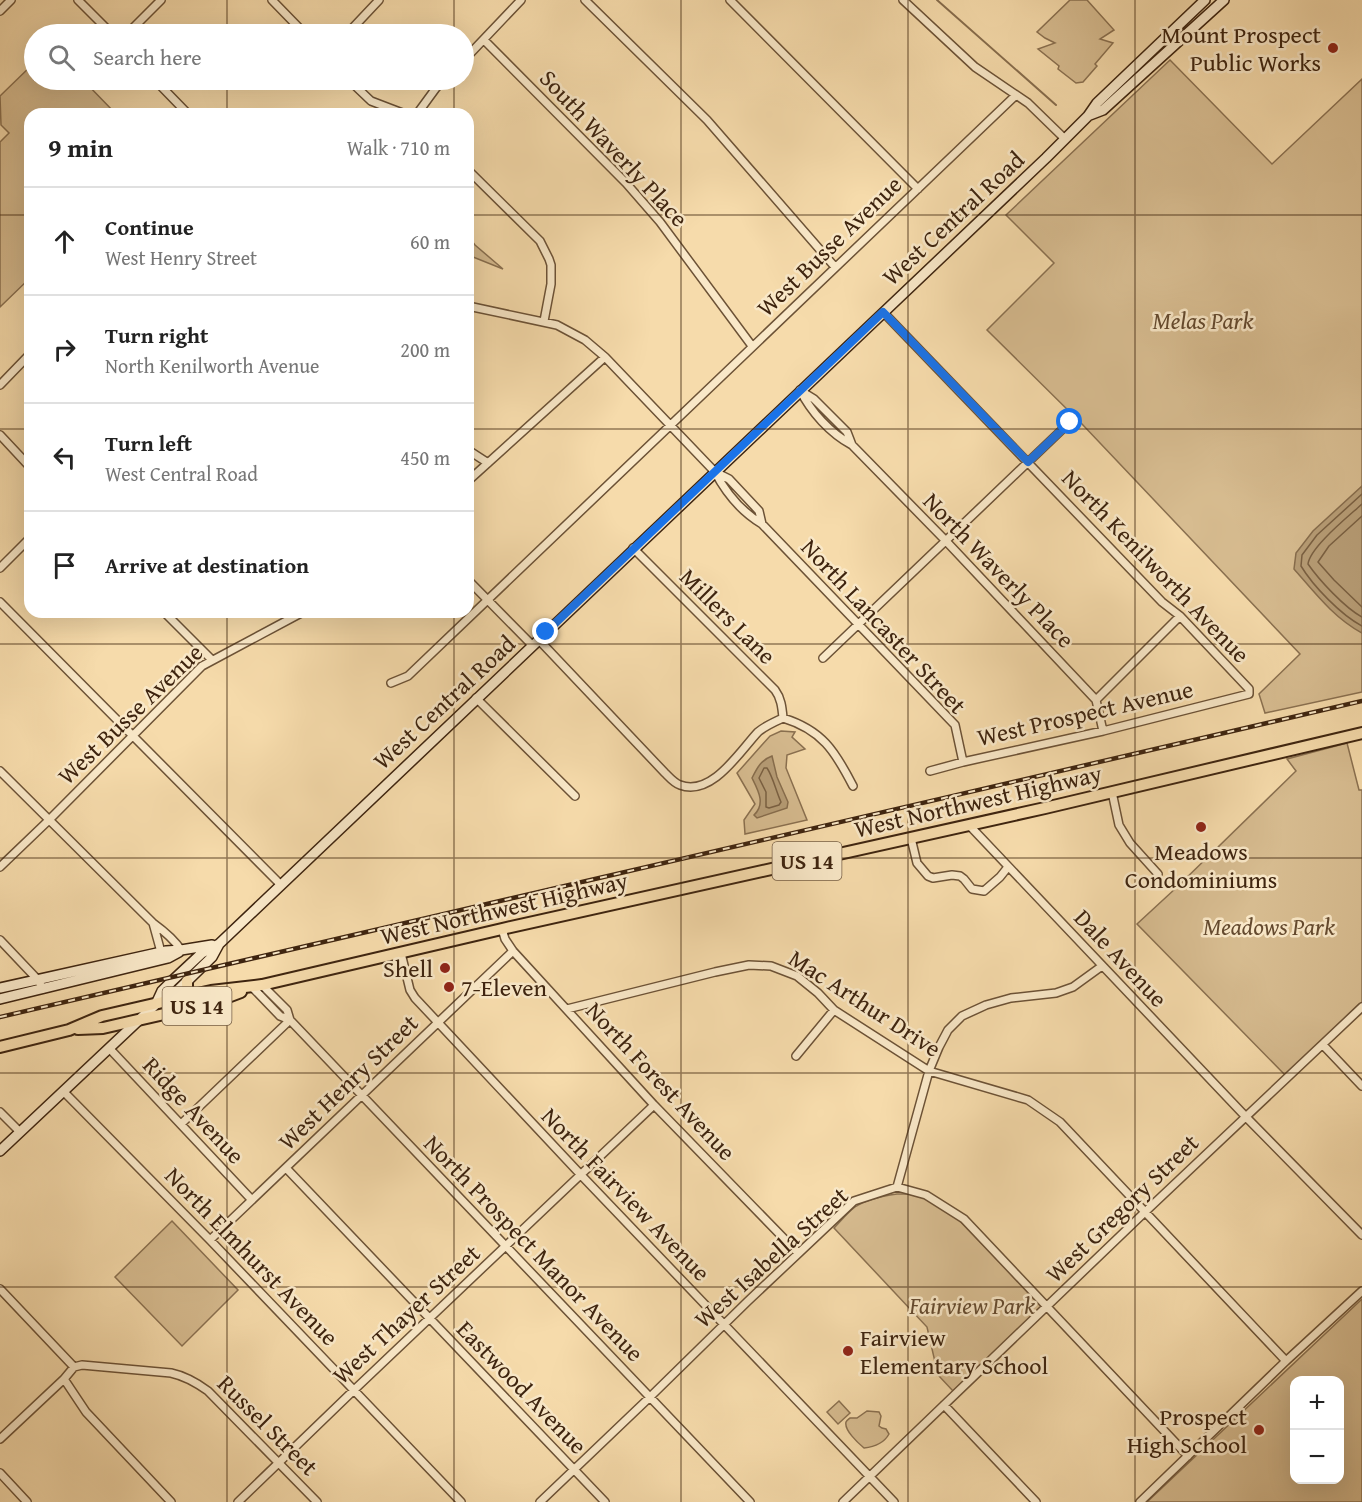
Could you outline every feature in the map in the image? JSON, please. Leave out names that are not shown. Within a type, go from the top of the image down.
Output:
[{"type":"main road","name":"West Central Road","points":[[156,1004],[162,991],[185,968],[202,953],[219,944],[1065,139],[1088,116],[1097,103],[1205,0]]},
{"type":"main road","name":"West Central Road","points":[[1088,116],[1103,110],[1224,0]]},
{"type":"main road","name":"West Northwest Highway","points":[[0,1047],[69,1030],[102,1016],[193,995],[257,986],[969,825],[1362,733]]},
{"type":"main road","name":"West Central Road","points":[[0,1151],[156,1004],[173,995],[212,957],[219,944]]},
{"type":"main road","points":[[0,999],[181,950],[219,944]]},
{"type":"main road","points":[[0,988],[165,955],[177,958],[184,963],[185,968]]},
{"type":"main road","points":[[187,981],[187,990],[193,995]]},
{"type":"main road","name":"West Northwest Highway","points":[[69,1030],[103,1028],[212,1003],[257,986]]},
{"type":"street","points":[[0,11],[11,0]]},
{"type":"street","points":[[78,0],[102,24]]},
{"type":"street","points":[[137,24],[161,0]]},
{"type":"street","points":[[272,0],[295,24]]},
{"type":"street","points":[[356,24],[379,0]]},
{"type":"street","points":[[474,50],[521,0]]},
{"type":"street","points":[[585,0],[706,120],[835,267]]},
{"type":"street","points":[[730,0],[918,189]]},
{"type":"street","points":[[903,0],[975,67],[1028,103],[1065,139]]},
{"type":"street","name":"South Waverly Place","points":[[484,40],[626,183],[660,222],[752,346]]},
{"type":"street","points":[[165,90],[182,108]]},
{"type":"street","points":[[359,90],[371,101],[389,108]]},
{"type":"street","points":[[421,108],[435,90]]},
{"type":"street","name":"West Busse Avenue","points":[[474,613],[1016,95]]},
{"type":"street","points":[[474,176],[540,241],[549,259],[551,284],[544,321]]},
{"type":"street","name":"North Lancaster Street","points":[[474,307],[557,325],[585,340],[605,357],[715,472],[722,486],[748,516],[762,524],[955,725],[963,762]]},
{"type":"street","name":"North Kenilworth Avenue","points":[[883,312],[1162,602],[1180,616],[1249,689],[1249,694]]},
{"type":"street","points":[[474,476],[605,357]]},
{"type":"street","points":[[0,385],[24,360]]},
{"type":"street","name":"North Waverly Place","points":[[800,390],[814,399],[847,432],[852,445],[1096,700]]},
{"type":"street","points":[[823,658],[1070,422]]},
{"type":"street","points":[[0,435],[24,461]]},
{"type":"street","points":[[474,454],[488,463]]},
{"type":"street","points":[[0,568],[24,544]]},
{"type":"street","name":"Millers Lane","points":[[633,549],[775,690],[781,702],[783,718]]},
{"type":"street","points":[[474,586],[535,642],[678,784],[696,786],[721,773],[759,731],[783,718],[800,723],[828,745],[838,757],[853,786]]},
{"type":"street","points":[[0,602],[280,884]]},
{"type":"street","points":[[1103,731],[1096,700],[1180,616]]},
{"type":"street","points":[[170,618],[212,660]]},
{"type":"street","name":"West Busse Avenue","points":[[0,867],[202,666],[292,618]]},
{"type":"street","name":"West Busse Avenue","points":[[391,683],[408,676],[469,618]]},
{"type":"street","name":"West Prospect Avenue","points":[[930,771],[1249,694]]},
{"type":"street","points":[[477,698],[575,796]]},
{"type":"street","points":[[0,771],[153,923],[176,942],[181,950]]},
{"type":"street","points":[[1112,792],[1119,825],[1130,843],[1158,874]]},
{"type":"street","name":"Dale Avenue","points":[[969,825],[1246,1117],[1362,1235]]},
{"type":"street","points":[[911,838],[916,863],[933,879],[952,875],[960,876],[972,889],[984,891],[1008,867]]},
{"type":"street","points":[[153,923],[165,955]]},
{"type":"street","name":"North Forest Avenue","points":[[502,929],[513,951],[654,1105],[798,1254]]},
{"type":"street","points":[[0,940],[38,980],[43,989]]},
{"type":"street","name":"West Henry Street","points":[[210,1240],[513,951]]},
{"type":"street","name":"North Fairview Avenue","points":[[401,953],[412,994],[438,1023],[894,1502]]},
{"type":"street","name":"Mac Arthur Drive","points":[[567,1009],[749,965],[771,966],[797,976],[834,1010],[929,1071],[1028,1100],[1060,1122],[1286,1361]]},
{"type":"street","points":[[1102,966],[1072,987],[1056,993],[986,1005],[962,1016],[948,1030],[929,1071],[897,1187],[926,1196],[964,1219],[1188,1456]]},
{"type":"street","name":"North Prospect Manor Avenue","points":[[257,986],[280,1016],[290,1020],[750,1502]]},
{"type":"street","name":"West Gregory Street","points":[[843,1502],[1362,1007]]},
{"type":"street","points":[[796,1056],[834,1010]]},
{"type":"street","points":[[181,1124],[290,1020]]},
{"type":"street","points":[[1323,1045],[1362,1086]]},
{"type":"street","name":"Ridge Avenue","points":[[109,1048],[251,1199]]},
{"type":"street","name":"North Elmhurst Avenue","points":[[63,1091],[210,1240],[461,1502]]},
{"type":"street","name":"West Thayer Street","points":[[237,1502],[654,1105]]},
{"type":"street","points":[[0,1112],[20,1132]]},
{"type":"street","name":"Eastwood Avenue","points":[[286,1168],[605,1502]]},
{"type":"street","name":"West Isabella Street","points":[[540,1502],[854,1201],[897,1187]]},
{"type":"street","points":[[0,1289],[74,1367],[0,1439]]},
{"type":"street","points":[[1140,1502],[1362,1291]]},
{"type":"street","name":"Russel Street","points":[[74,1367],[82,1365],[171,1373],[197,1383],[218,1400],[317,1502]]},
{"type":"street","points":[[64,1379],[86,1412],[171,1502]]},
{"type":"street","points":[[944,1406],[1036,1502]]},
{"type":"street","points":[[0,1473],[27,1502]]},
{"type":"green space","points":[[1070,0],[1087,0],[1114,30],[1100,39],[1113,43],[1095,64],[1097,66],[1083,82],[1076,83],[1038,49],[1055,43],[1037,32]]},
{"type":"green space","name":"Melas Park","points":[[1170,60],[1272,164],[1362,79],[1362,692],[1265,713],[1259,694],[1300,654],[1082,424],[987,330],[1054,263],[1006,215]]},
{"type":"green space","points":[[24,73],[24,90],[93,90],[110,108],[24,108],[24,284],[0,307],[0,142],[9,133],[1,125],[0,96]]},
{"type":"green space","points":[[474,244],[475,245],[503,269],[474,257]]},
{"type":"green space","points":[[781,731],[795,732],[792,737],[805,749],[787,755],[786,768],[807,820],[745,834],[744,820],[755,804],[737,773],[770,736]]},
{"type":"green space","name":"Meadows Park","points":[[1347,743],[1359,790],[1362,790],[1362,1002],[1285,1075],[1137,924],[1296,771],[1287,759]]},
{"type":"green space","name":"Fairview Park","points":[[897,1194],[924,1198],[953,1214],[1040,1304],[1040,1309],[953,1391],[938,1375],[927,1327],[834,1228],[860,1204],[875,1198]]},
{"type":"green space","points":[[172,1221],[238,1290],[182,1346],[115,1277]]},
{"type":"green space","name":"Prospect High School","points":[[1362,1299],[1362,1502],[1147,1502]]},
{"type":"green space","points":[[839,1401],[850,1413],[838,1424],[827,1412]]},
{"type":"green space","points":[[867,1411],[879,1412],[881,1416],[879,1426],[886,1429],[889,1434],[878,1444],[864,1448],[849,1432],[846,1422]]},
{"type":"water","points":[[1362,486],[1362,633],[1317,596],[1294,569],[1296,553],[1313,531]]},
{"type":"water","points":[[772,756],[777,777],[788,802],[787,808],[757,818],[754,815],[760,806],[760,797],[752,778],[762,762]]},
{"type":"waterway","points":[[937,0],[1056,105]]},
{"type":"railway","points":[[0,1017],[1362,701]]},
{"type":"place","name":"Mount Prospect Public Works","points":[[1333,48]]},
{"type":"place","name":"Meadows Condominiums","points":[[1201,827]]},
{"type":"place","name":"Shell","points":[[445,968]]},
{"type":"place","name":"7-Eleven","points":[[449,987]]},
{"type":"place","name":"Fairview Elementary School","points":[[848,1351]]},
{"type":"place","name":"Prospect High School","points":[[1259,1430]]},
{"type":"route","points":[[546,632],[883,312],[1028,462],[1070,422]]}]
